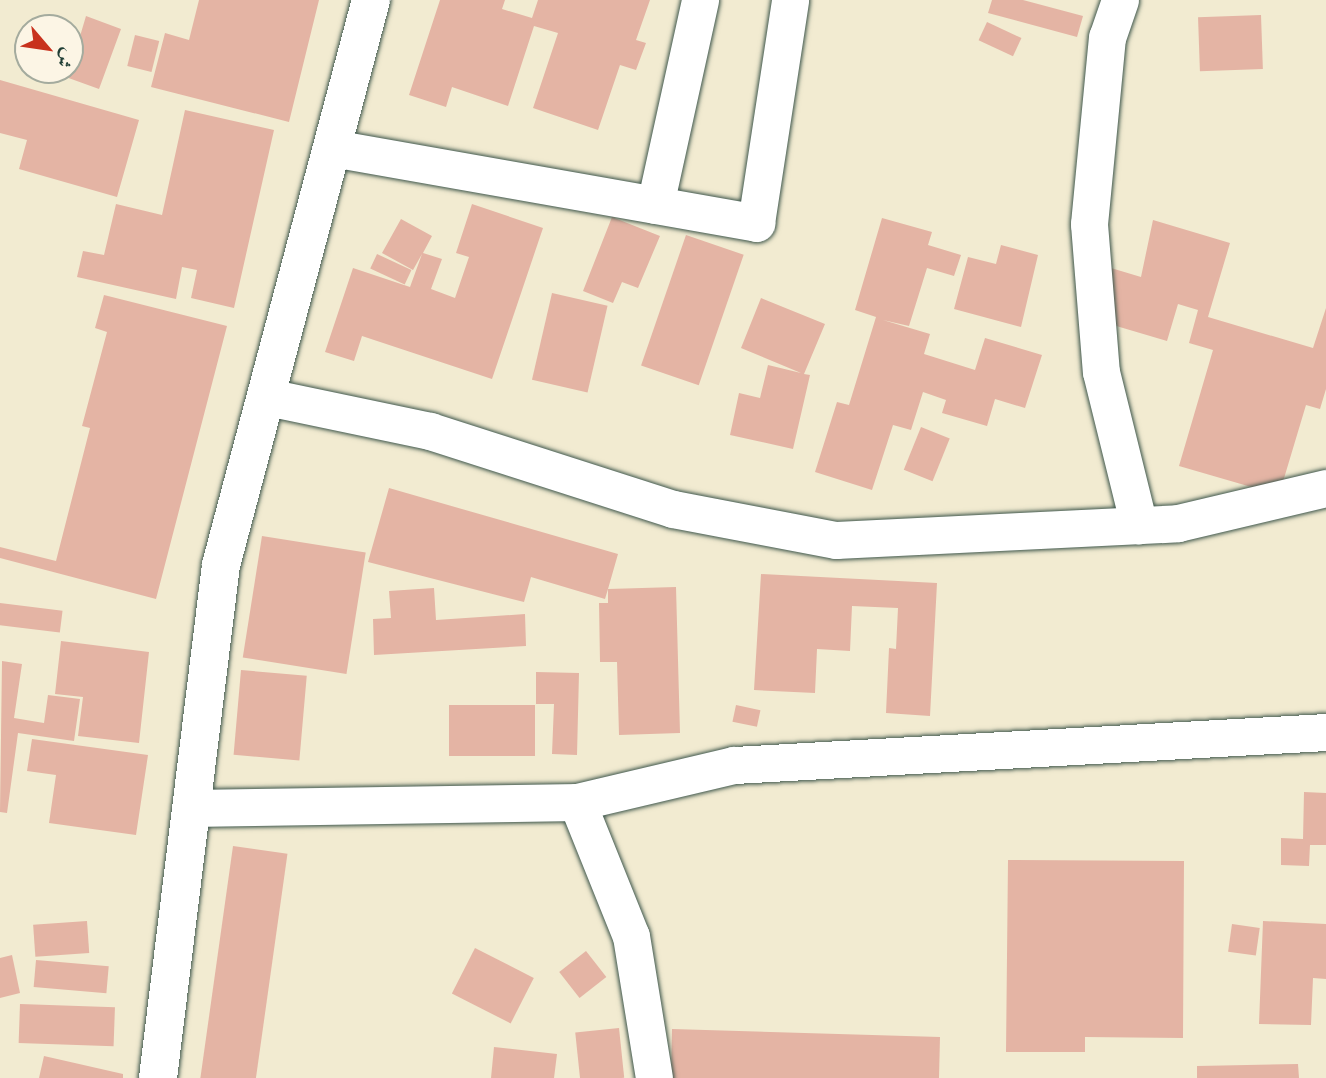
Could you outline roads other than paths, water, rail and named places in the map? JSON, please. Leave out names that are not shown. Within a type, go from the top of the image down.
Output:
[{"type":"main road","points":[[158,1078],[221,565],[371,0]]},
{"type":"street","points":[[655,205],[700,0]]},
{"type":"street","points":[[332,148],[756,223],[790,0]]},
{"type":"street","points":[[1120,0],[1107,37],[1089,224],[1101,372],[1139,526]]},
{"type":"street","points":[[267,397],[430,431],[673,509],[836,540],[1178,523],[1326,488]]},
{"type":"street","points":[[192,808],[577,802],[734,765],[1326,732]]},
{"type":"street","points":[[577,802],[631,936],[654,1078]]}]
